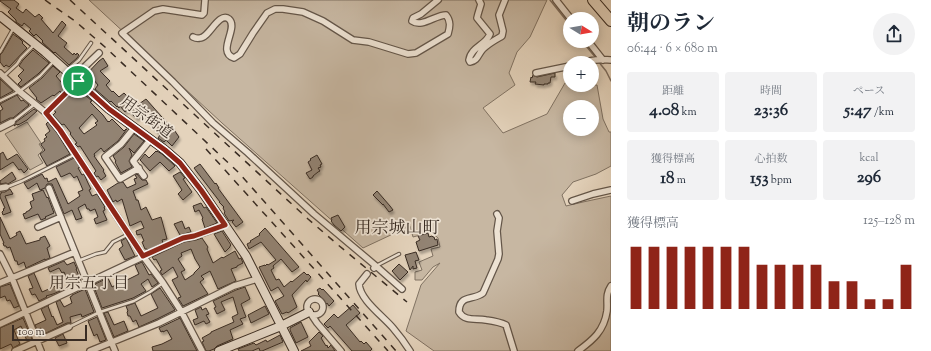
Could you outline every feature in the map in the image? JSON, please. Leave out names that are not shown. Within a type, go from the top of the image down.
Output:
[{"type":"highway","points":[[593,0],[611,21]]},
{"type":"highway","points":[[602,0],[611,11]]},
{"type":"main road","name":"用宗街道","points":[[0,16],[55,60],[109,109],[151,139],[174,157],[185,168],[246,256],[294,351]]},
{"type":"main road","points":[[219,351],[310,313]]},
{"type":"street","points":[[205,0],[204,13],[202,15],[163,9],[154,12],[122,33],[213,123],[314,214],[402,289]]},
{"type":"street","points":[[193,37],[200,38],[204,36],[218,20],[227,18],[232,25],[227,53],[229,57],[234,58],[240,54],[267,13],[275,9],[283,9],[303,12],[323,21],[353,40],[369,42],[408,54],[416,54],[448,34],[450,27],[449,18],[446,15],[441,15],[415,24],[412,21],[413,18],[421,14],[438,0]]},
{"type":"street","points":[[479,0],[481,4],[478,18],[490,34],[488,38],[471,53],[469,60],[470,62],[477,59],[482,50],[492,41],[502,36],[503,30],[499,15],[505,0]]},
{"type":"street","points":[[556,0],[565,12]]},
{"type":"street","points":[[594,48],[603,60]]},
{"type":"street","points":[[76,79],[99,53]]},
{"type":"street","points":[[599,60],[611,60]]},
{"type":"street","points":[[536,73],[563,67]]},
{"type":"street","points":[[2,75],[46,113],[60,130],[181,311],[202,351]]},
{"type":"street","points":[[0,128],[12,122]]},
{"type":"street","points":[[134,128],[121,144],[105,157],[120,179],[139,168]]},
{"type":"street","points":[[144,176],[133,161],[151,139]]},
{"type":"street","points":[[49,188],[115,351]]},
{"type":"street","points":[[572,201],[611,190]]},
{"type":"street","points":[[497,214],[499,218],[497,231],[498,259],[483,293],[478,297],[468,298],[463,301],[459,308],[459,312],[463,317],[469,319],[499,322],[506,325],[514,351]]},
{"type":"street","points":[[38,226],[61,217]]},
{"type":"street","points":[[0,324],[183,238],[194,236],[225,225]]},
{"type":"street","points":[[0,283],[75,252]]},
{"type":"street","points":[[0,254],[12,278],[41,351]]},
{"type":"street","points":[[367,274],[359,284],[364,298],[393,328],[410,351]]},
{"type":"street","points":[[90,351],[159,323],[234,286],[257,278]]},
{"type":"street","points":[[578,351],[590,343],[598,333],[605,320],[608,291],[611,286]]},
{"type":"street","points":[[310,313],[341,351]]},
{"type":"street","points":[[15,351],[69,327]]},
{"type":"lane","points":[[0,52],[14,27]]},
{"type":"lane","points":[[67,71],[79,60],[91,43]]},
{"type":"lane","points":[[2,75],[17,64],[35,44]]},
{"type":"lane","points":[[0,101],[20,91],[40,76],[55,60]]},
{"type":"lane","points":[[46,113],[76,79]]},
{"type":"lane","points":[[12,122],[36,104]]},
{"type":"lane","points":[[3,187],[22,181],[76,154]]},
{"type":"lane","points":[[78,260],[105,252],[113,242],[129,234]]},
{"type":"lane","points":[[375,267],[399,254]]},
{"type":"lane","points":[[69,327],[100,312],[134,301],[163,283]]},
{"type":"shaded area","points":[[89,0],[547,0],[530,37],[517,52],[509,73],[515,85],[483,108],[503,133],[547,114],[563,86],[563,92],[598,92],[603,119],[609,132],[611,132],[611,166],[596,174],[573,182],[562,195],[566,206],[611,196],[611,351],[434,351],[406,331],[421,285],[440,263],[433,267],[422,280],[415,280],[415,272],[422,270],[419,262],[433,256],[431,249],[440,247],[438,238],[431,232],[413,237],[410,226],[363,248],[222,123]]},
{"type":"shaded area","points":[[27,122],[41,143],[39,144],[43,150],[38,155],[43,163],[30,170],[5,134]]},
{"type":"building","points":[[0,0],[14,0],[19,4],[16,8],[23,13],[26,9],[35,17],[39,14],[43,18],[41,19],[53,33],[62,21],[66,25],[58,36],[67,43],[64,47],[73,55],[74,53],[76,55],[77,53],[79,55],[77,58],[69,65],[42,42],[43,41],[36,34],[34,36],[29,31],[31,29],[24,23],[22,26],[16,22],[16,20],[8,12],[11,9]]},
{"type":"building","points":[[13,34],[23,42],[22,43],[27,48],[9,67],[6,65],[4,67],[0,62],[0,55]]},
{"type":"building","points":[[33,50],[49,63],[21,87],[18,84],[22,80],[18,76],[24,70],[19,66]]},
{"type":"building","points":[[103,58],[108,66],[100,71],[110,81],[106,85],[119,97],[124,93],[130,99],[132,97],[139,104],[146,99],[169,125],[170,124],[179,137],[172,146],[166,140],[164,142],[158,138],[160,135],[142,113],[137,119],[128,110],[125,112],[120,106],[119,108],[117,107],[95,89],[98,85],[93,79],[88,83],[83,78]]},
{"type":"building","points":[[53,66],[60,72],[56,76],[62,83],[64,81],[68,86],[61,93],[60,91],[41,103],[36,99],[37,98],[29,88],[42,78]]},
{"type":"building","points":[[555,73],[555,77],[551,77],[550,83],[548,84],[535,84],[536,82],[530,82],[533,75],[537,77]]},
{"type":"building","points":[[0,79],[13,91],[0,98]]},
{"type":"building","points":[[78,89],[92,101],[90,102],[108,122],[112,119],[124,131],[127,129],[118,141],[104,152],[101,148],[94,154],[106,176],[101,180],[98,176],[96,177],[94,173],[96,171],[80,146],[78,147],[75,144],[77,143],[70,134],[71,133],[64,124],[62,125],[53,115],[56,112],[53,110],[72,90],[75,92]],"holes":[[[92,114],[98,121],[95,123],[97,125],[84,134],[79,128]]]},
{"type":"building","points":[[17,95],[21,101],[23,100],[29,105],[13,118],[0,123],[0,111],[3,109],[0,104]]},
{"type":"building","points":[[34,109],[37,111],[27,120],[14,126],[16,122]]},
{"type":"building","points":[[48,122],[70,154],[47,166],[40,154],[45,150],[41,144],[47,137],[45,135],[50,131],[46,124]]},
{"type":"building","points":[[134,134],[144,141],[134,153],[129,148],[132,155],[129,161],[132,167],[121,173],[113,156],[124,147]]},
{"type":"building","points":[[156,151],[162,154],[175,166],[169,171],[160,162],[150,171],[140,160],[145,154],[149,158]]},
{"type":"building","points":[[3,152],[7,160],[17,154],[28,169],[24,173],[21,169],[19,170],[13,162],[0,170],[0,154]]},
{"type":"building","points":[[317,155],[322,164],[320,165],[321,167],[318,168],[320,171],[310,179],[306,173],[312,170],[308,162]]},
{"type":"building","points":[[74,158],[80,167],[78,168],[82,175],[84,174],[91,189],[89,190],[92,196],[97,194],[105,207],[105,210],[103,211],[107,220],[96,224],[94,219],[98,217],[95,209],[90,211],[87,209],[85,204],[78,208],[82,218],[76,220],[72,210],[64,214],[52,184],[47,184],[45,188],[40,190],[37,183],[28,189],[24,183],[42,174],[45,179],[47,178],[48,182],[56,178],[68,204],[80,196],[78,192],[83,190],[77,176],[74,178],[70,173],[61,177],[56,167]]},
{"type":"building","points":[[200,164],[215,184],[216,183],[218,188],[243,222],[236,227],[232,222],[234,220],[229,221],[224,213],[224,207],[194,168]]},
{"type":"building","points":[[12,172],[16,179],[8,184],[0,184],[0,181]]},
{"type":"building","points":[[180,172],[185,178],[183,179],[192,192],[183,200],[178,194],[182,190],[173,176]]},
{"type":"building","points":[[137,174],[142,180],[146,180],[148,184],[133,191],[136,200],[138,200],[141,210],[146,207],[152,220],[161,217],[167,239],[162,240],[163,243],[148,250],[145,249],[141,234],[137,235],[136,231],[144,228],[141,221],[130,226],[122,199],[117,202],[116,200],[113,202],[107,190],[118,183],[123,182],[127,188],[136,184],[134,179],[137,178],[135,175]]},
{"type":"building","points":[[10,189],[13,194],[5,196],[11,212],[3,215],[2,212],[5,208],[0,194],[1,192],[5,192]]},
{"type":"building","points":[[43,190],[47,198],[48,197],[54,213],[41,220],[38,214],[25,219],[23,214],[32,208],[30,202],[34,200],[32,194]]},
{"type":"building","points":[[377,191],[393,210],[389,212],[373,195]]},
{"type":"building","points":[[201,203],[204,208],[206,207],[217,223],[205,228],[203,218],[199,210],[195,212],[193,206]]},
{"type":"building","points":[[338,215],[345,227],[341,231],[331,221],[331,218]]},
{"type":"building","points":[[0,217],[10,239],[17,235],[16,233],[20,231],[26,244],[40,240],[40,238],[45,236],[50,246],[47,248],[50,258],[26,268],[24,262],[18,265],[10,247],[7,248],[4,246],[0,234]]},
{"type":"building","points":[[182,221],[185,229],[189,227],[191,232],[180,235],[174,224]]},
{"type":"building","points":[[265,228],[299,267],[292,272],[281,259],[273,266],[274,268],[271,270],[276,280],[279,279],[284,287],[304,272],[311,277],[307,282],[306,280],[292,295],[297,307],[288,313],[282,314],[275,301],[284,296],[278,287],[271,291],[259,267],[268,265],[276,260],[261,242],[249,249],[247,244],[260,235],[259,234]]},
{"type":"building","points":[[222,231],[231,245],[225,252],[214,234]]},
{"type":"building","points":[[428,233],[429,237],[432,236],[435,240],[437,239],[438,245],[419,251],[416,242],[420,240],[418,236]]},
{"type":"building","points":[[126,238],[135,256],[125,260],[119,249],[123,246],[121,241]]},
{"type":"building","points":[[202,238],[208,247],[207,249],[213,263],[235,251],[243,263],[231,269],[236,281],[218,289],[210,271],[201,276],[204,279],[200,282],[208,294],[183,306],[178,298],[181,297],[172,280],[178,277],[173,267],[162,275],[160,271],[162,270],[156,259],[154,260],[152,257],[184,242]],"holes":[[[191,249],[200,267],[194,274],[185,280],[181,272],[185,270],[178,259],[182,256],[181,253]]]},
{"type":"building","points":[[416,252],[419,260],[415,261],[417,268],[413,269],[413,266],[410,270],[405,255]]},
{"type":"building","points":[[64,261],[67,265],[74,262],[81,281],[75,284],[73,278],[68,281],[64,272],[62,273],[59,268],[50,272],[48,268]]},
{"type":"building","points":[[142,262],[149,275],[151,274],[158,283],[152,287],[148,279],[141,284],[146,291],[133,298],[102,308],[94,287],[96,286],[95,284],[108,278],[112,287],[125,281],[139,274],[135,265]]},
{"type":"building","points":[[399,264],[408,272],[400,280],[392,271]]},
{"type":"building","points":[[34,273],[42,292],[60,284],[63,290],[46,296],[47,297],[39,301],[35,294],[32,295],[29,289],[33,288],[28,276]]},
{"type":"building","points":[[10,284],[19,306],[14,308],[10,300],[7,301],[5,296],[0,298],[0,287]]},
{"type":"building","points":[[245,287],[250,299],[241,304],[246,317],[240,319],[243,324],[230,330],[233,339],[217,346],[214,349],[206,351],[202,338],[211,332],[234,322],[232,317],[238,314],[233,297],[221,302],[225,310],[217,314],[213,301]]},
{"type":"building","points":[[160,288],[175,310],[139,327],[136,320],[133,322],[130,316],[128,316],[126,306],[135,303],[141,316],[158,308],[151,294]]},
{"type":"building","points":[[320,288],[322,290],[323,289],[334,301],[329,306],[318,294],[319,293],[317,290]]},
{"type":"building","points":[[85,289],[94,312],[82,317],[81,314],[70,317],[71,323],[67,323],[44,334],[41,328],[37,330],[35,325],[46,320],[41,309],[49,305],[48,306],[52,317],[53,316],[57,325],[63,322],[56,302],[60,300],[64,307],[72,303],[70,297],[72,295]]},
{"type":"building","points":[[353,305],[360,313],[346,325],[360,342],[361,341],[364,344],[366,342],[372,349],[370,351],[352,351],[330,326],[328,328],[324,324],[334,314],[338,318]]},
{"type":"building","points":[[265,306],[269,314],[251,323],[248,315]]},
{"type":"building","points":[[201,307],[202,310],[206,308],[209,314],[206,315],[210,322],[206,324],[204,321],[195,325],[193,320],[198,318],[195,310]]},
{"type":"building","points":[[108,312],[114,325],[124,321],[128,331],[114,337],[104,313]]},
{"type":"building","points":[[97,317],[106,340],[100,342],[97,334],[94,336],[88,321]]},
{"type":"building","points":[[23,318],[32,339],[27,341],[21,326],[14,330],[20,344],[13,348],[11,344],[0,349],[0,328]]},
{"type":"building","points":[[180,318],[197,351],[153,351],[152,347],[172,339],[167,330],[161,332],[159,328]]},
{"type":"building","points":[[301,322],[308,337],[296,343],[290,328]]},
{"type":"building","points":[[319,332],[323,336],[321,338],[326,346],[327,345],[328,348],[331,345],[335,351],[301,351],[311,346],[309,342]]},
{"type":"building","points":[[63,334],[67,343],[59,346],[55,338]]},
{"type":"building","points":[[280,335],[283,342],[262,351],[260,351],[259,348],[252,351],[239,351],[238,349],[254,343],[256,345],[266,340],[267,342]]},
{"type":"waterway","points":[[550,0],[563,16]]},
{"type":"waterway","points":[[588,48],[594,56]]},
{"type":"waterway","points":[[599,62],[611,81]]},
{"type":"railway","points":[[45,0],[75,21],[105,47],[238,172],[396,351]]},
{"type":"railway","points":[[70,0],[308,219],[407,302]]},
{"type":"railway","points":[[206,149],[388,351]]},
{"type":"district","name":"用宗城山町","points":[[397,229]]},
{"type":"district","name":"用宗五丁目","points":[[89,284]]},
{"type":"route","points":[[78,81],[109,109],[165,150],[180,163],[225,225],[194,236],[183,238],[143,256],[60,130],[46,113],[78,81]]}]
